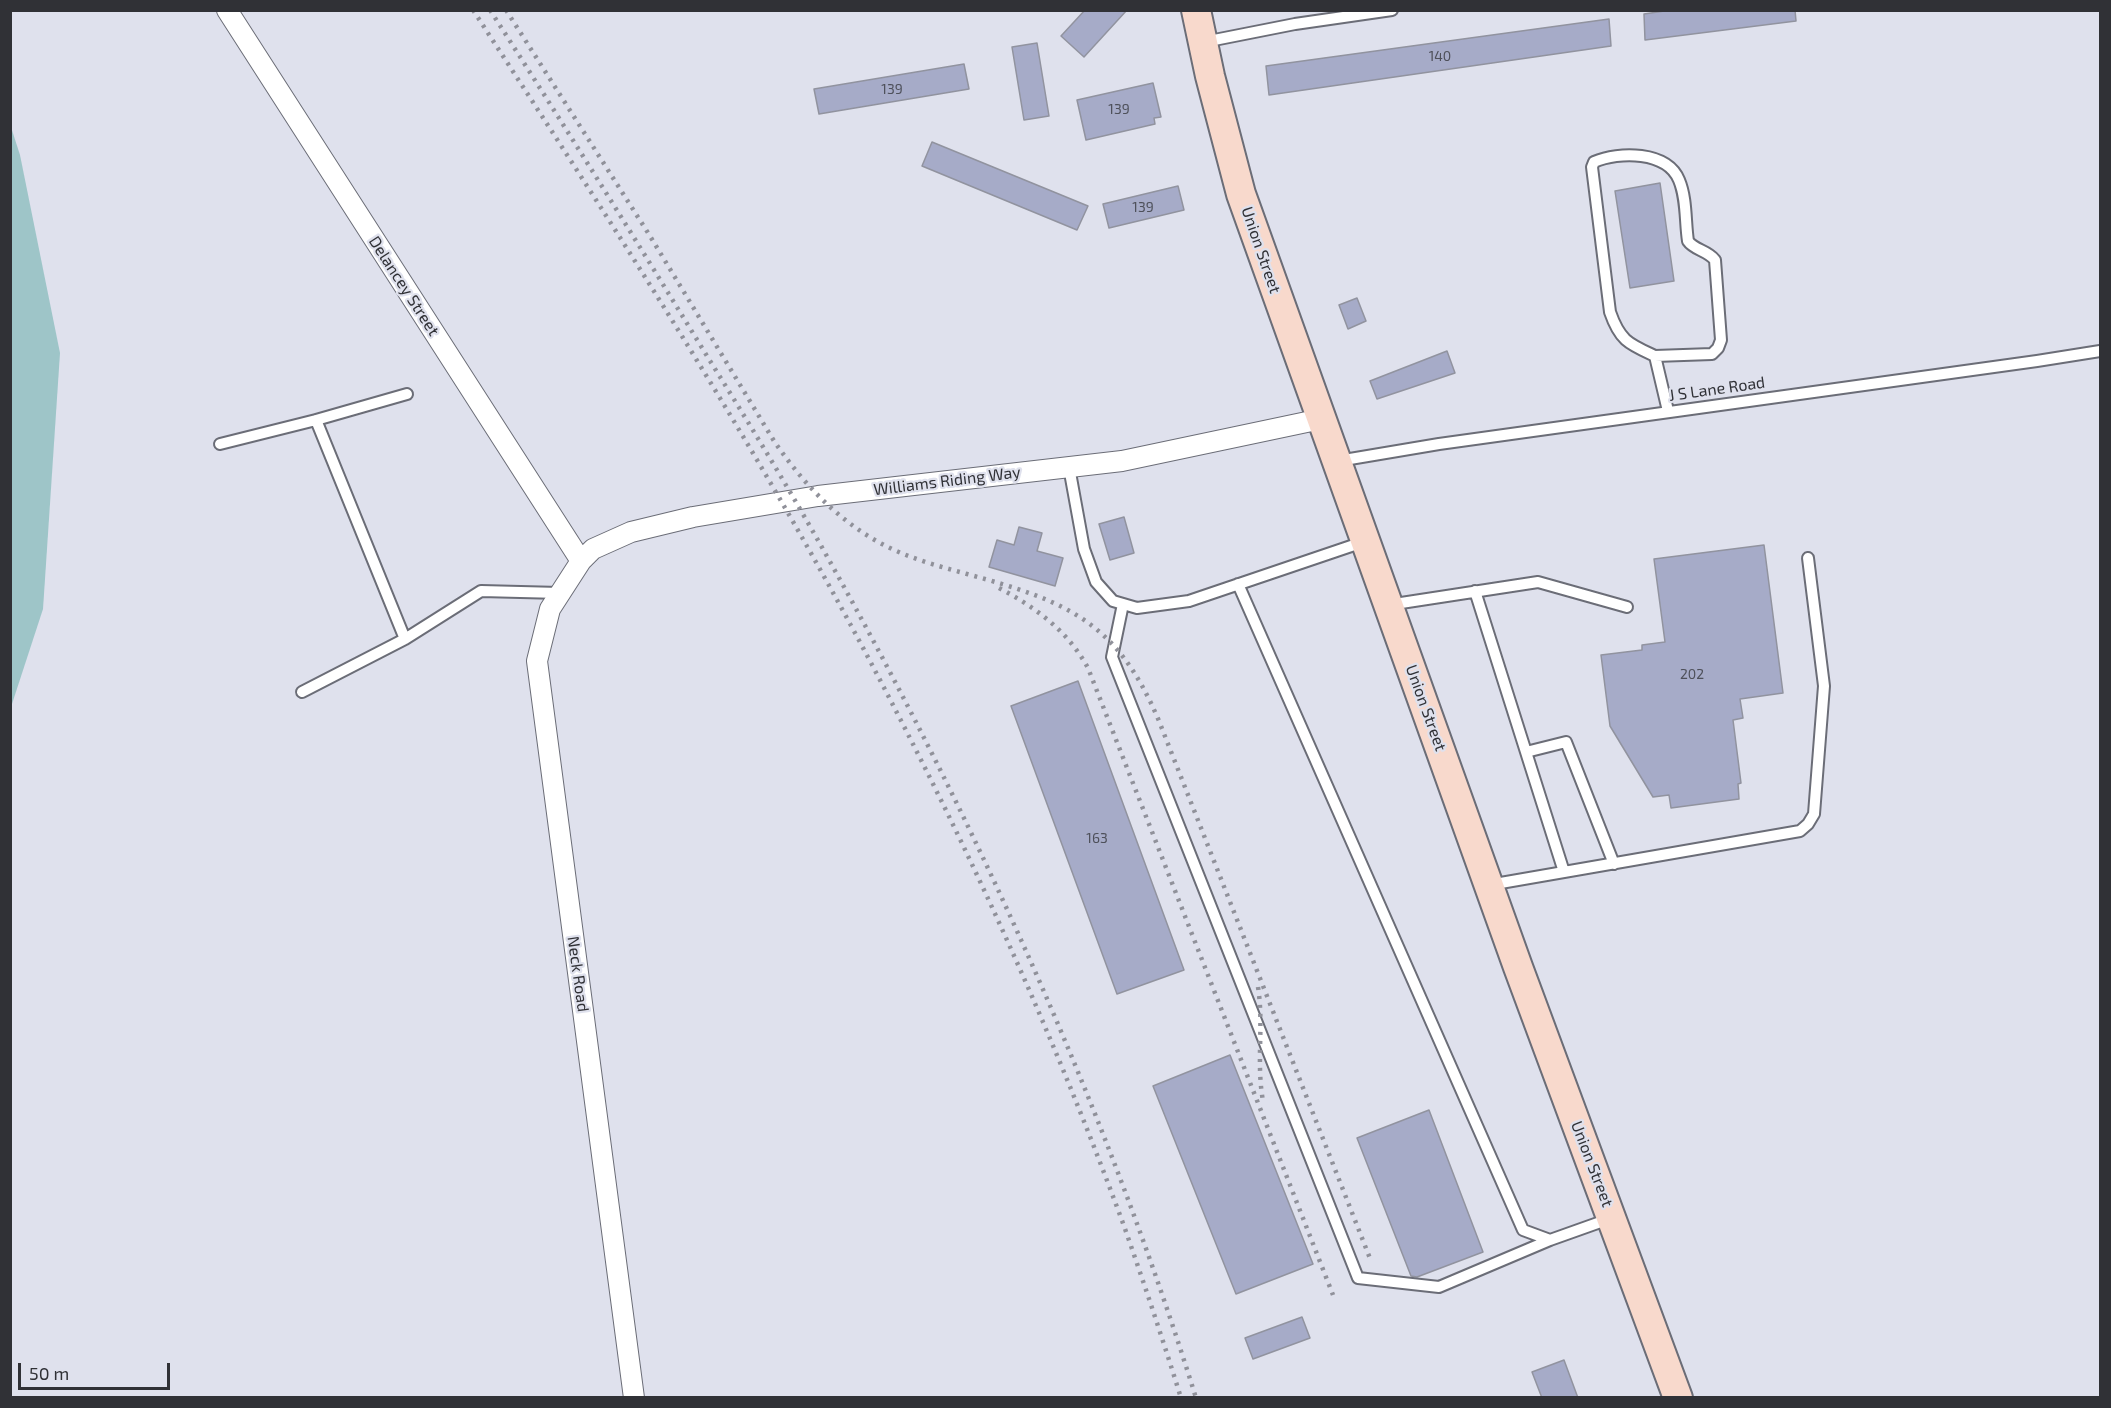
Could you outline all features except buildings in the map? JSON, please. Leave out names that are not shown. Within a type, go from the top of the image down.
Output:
[{"type":"main road","name":"Union Street","points":[[1196,10],[1210,76],[1241,194],[1518,967],[1678,1398]]},
{"type":"street","name":"Delancey Street","points":[[227,10],[581,561]]},
{"type":"street","name":"Williams Riding Way","points":[[581,561],[593,549],[631,532],[693,517],[818,496],[1122,461],[1321,419]]},
{"type":"street","name":"Neck Road","points":[[581,561],[550,609],[537,661],[634,1398]]},
{"type":"lane","points":[[1203,42],[1295,24],[1392,10]]},
{"type":"lane","points":[[1631,155],[1644,156],[1672,169],[1679,179],[1682,191],[1688,241],[1691,245],[1710,254],[1715,260],[1721,340],[1718,348],[1712,354],[1655,356],[1624,341],[1616,329],[1610,312],[1592,167],[1594,162],[1600,159],[1631,155]]},
{"type":"lane","name":"J S Lane Road","points":[[1338,461],[1439,444],[2100,351]]},
{"type":"lane","points":[[1655,356],[1668,411]]},
{"type":"lane","points":[[220,444],[407,394]]},
{"type":"lane","points":[[316,420],[405,639]]},
{"type":"lane","points":[[1070,467],[1084,549],[1096,582],[1113,601],[1137,608],[1189,601],[1366,541]]},
{"type":"lane","points":[[1489,885],[1800,831],[1808,824],[1814,814],[1824,686],[1808,558]]},
{"type":"lane","points":[[1388,605],[1538,582],[1627,607]]},
{"type":"lane","points":[[1238,584],[1523,1230],[1550,1240]]},
{"type":"lane","points":[[302,692],[405,639],[482,591],[560,593]]},
{"type":"lane","points":[[1474,591],[1564,872]]},
{"type":"lane","points":[[1123,604],[1112,657],[1358,1278],[1439,1287],[1550,1240],[1612,1218]]},
{"type":"lane","points":[[1526,752],[1566,742],[1614,864]]},
{"type":"shaded area","points":[[10,124],[20,155],[60,353],[43,609],[11,707]]},
{"type":"railway","points":[[473,10],[639,268],[746,442],[798,530],[895,709],[989,900],[1073,1094],[1124,1226],[1181,1398]]},
{"type":"railway","points":[[490,10],[627,226],[781,477],[824,551],[933,755],[984,859],[1078,1072],[1121,1180],[1196,1398]]},
{"type":"railway","points":[[506,10],[650,236],[774,441],[796,471],[822,499],[850,524],[892,549],[934,565],[1033,594],[1060,606],[1084,620],[1106,638],[1125,660],[1143,687],[1159,721],[1371,1261]]},
{"type":"railway","points":[[999,588],[1050,621],[1071,643],[1088,668],[1333,1295]]},
{"type":"railway","points":[[1258,987],[1263,1101]]}]
